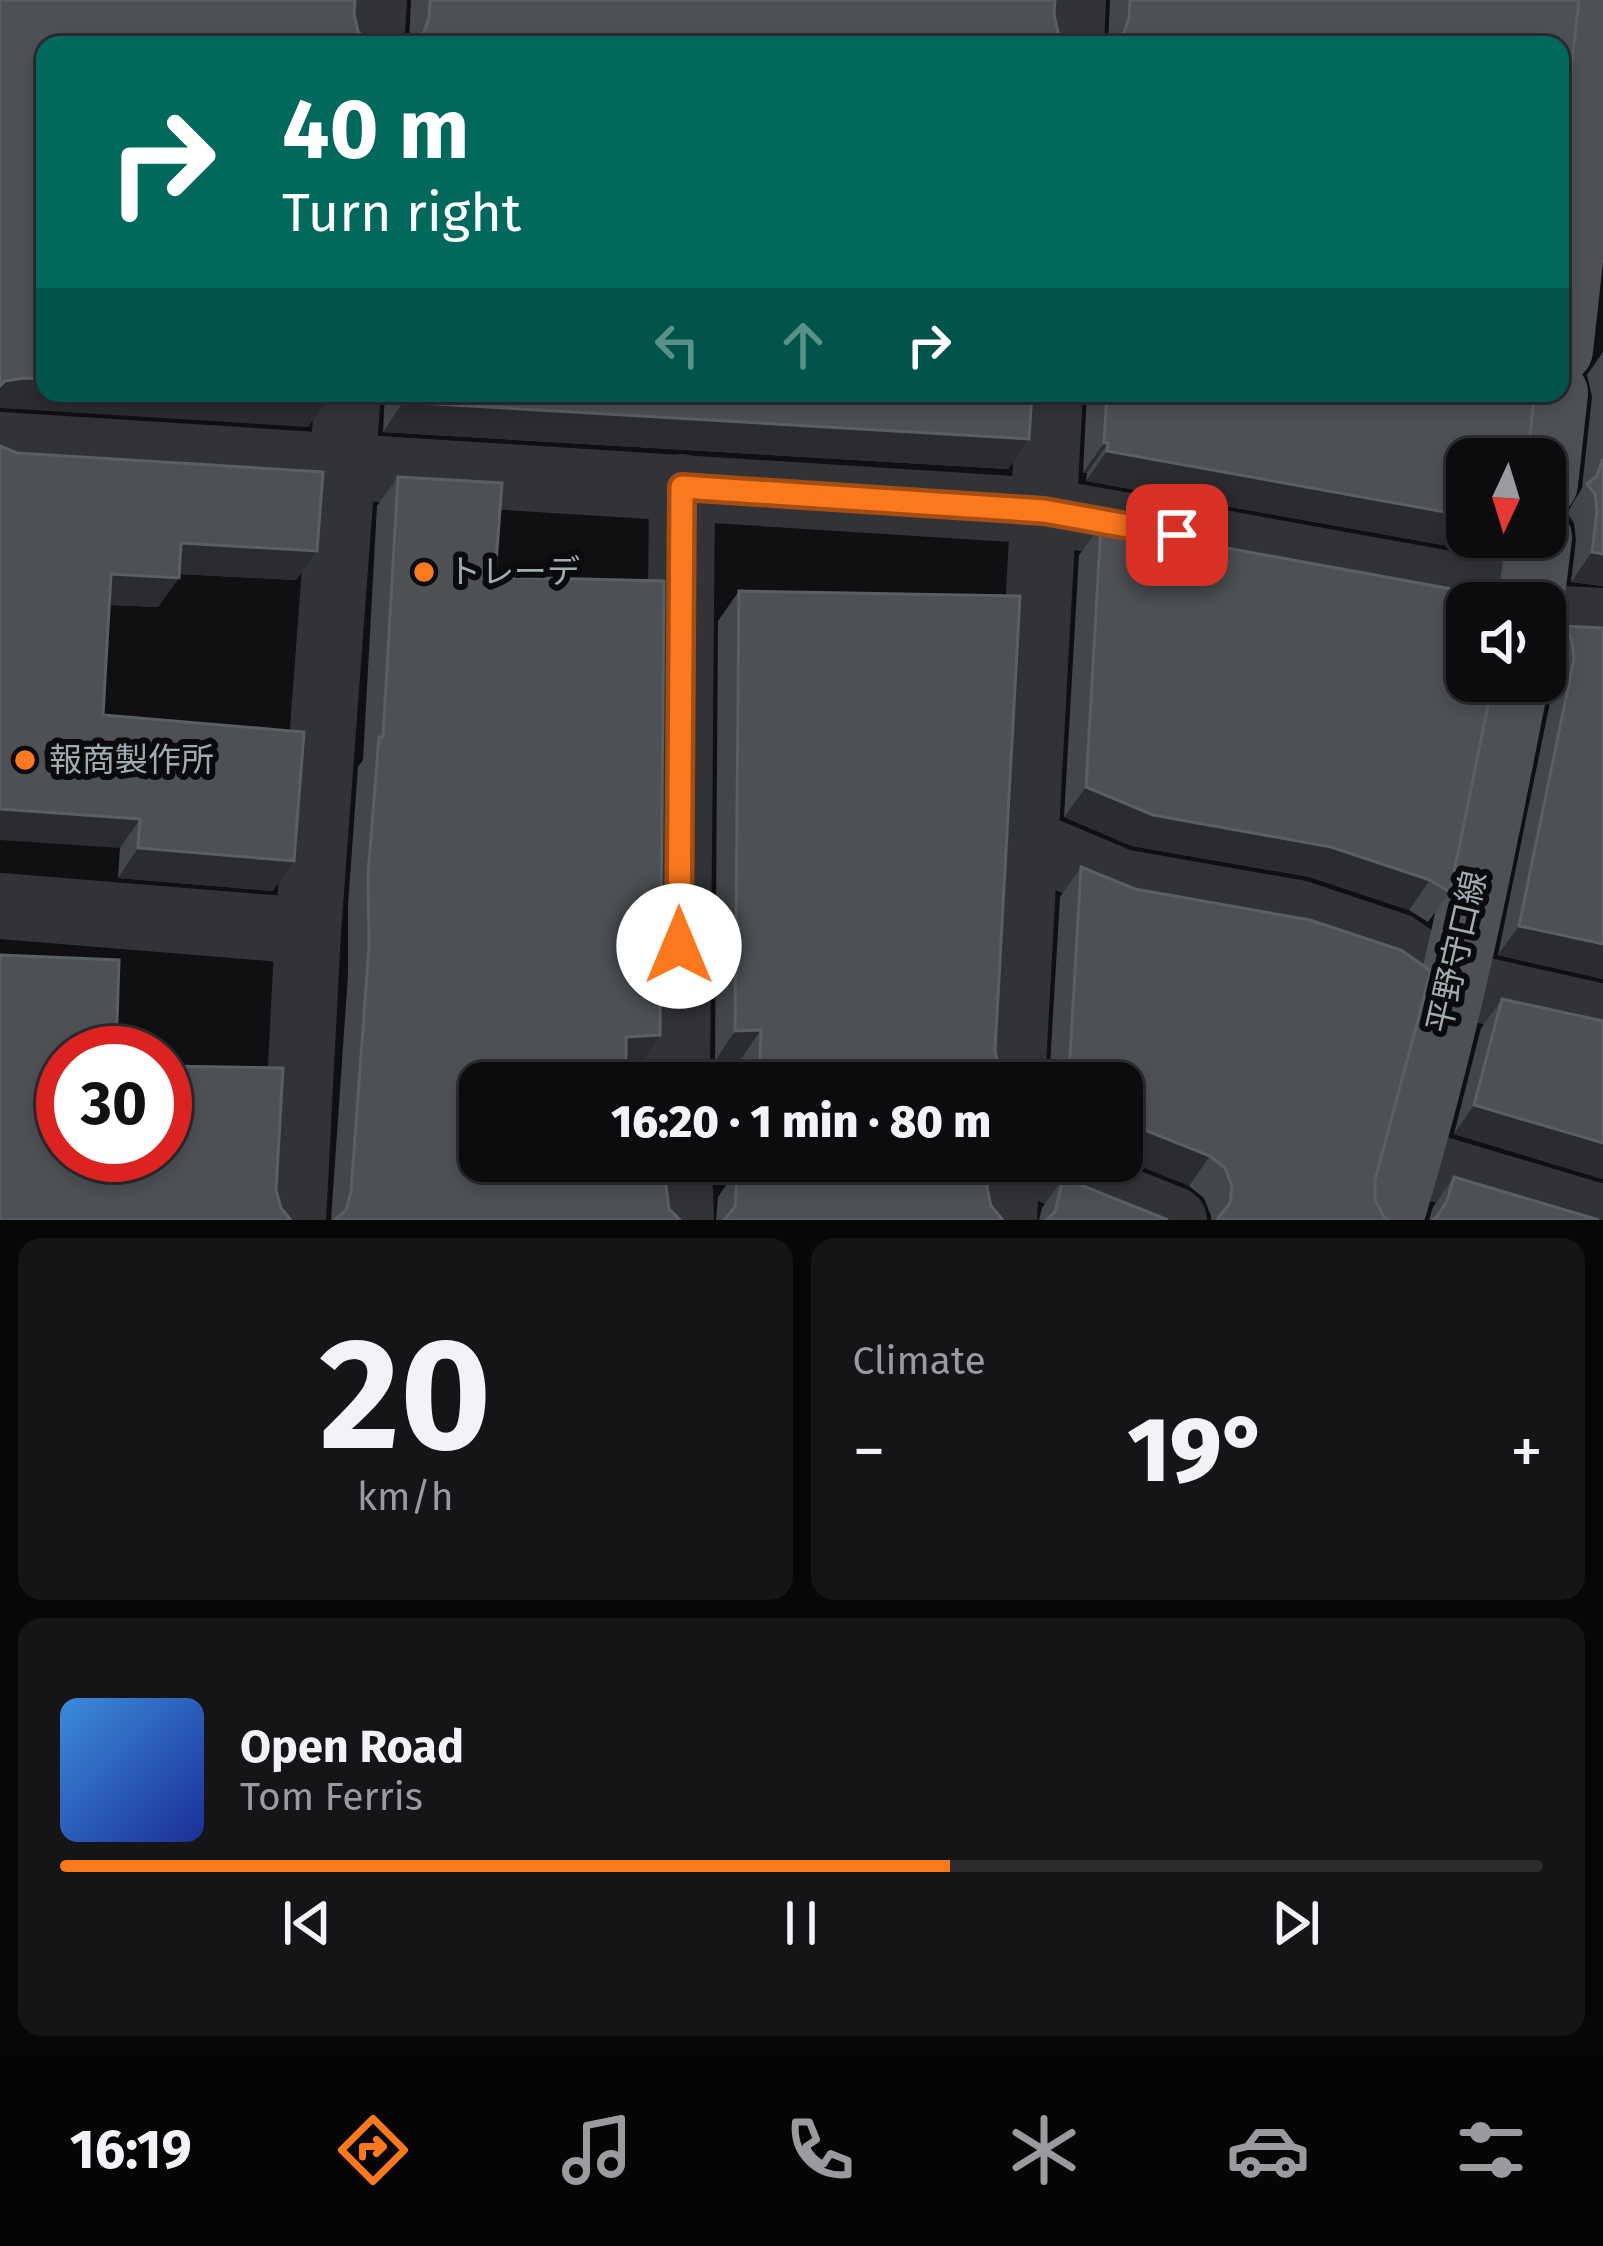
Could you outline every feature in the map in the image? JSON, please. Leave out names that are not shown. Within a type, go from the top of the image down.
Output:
[{"type":"main road","points":[[1569,269],[1599,0]]},
{"type":"main road","points":[[1550,438],[1554,402]]},
{"type":"main road","name":"平野守口線","points":[[1399,1190],[1511,702]]},
{"type":"street","points":[[372,36],[374,0]]},
{"type":"street","points":[[1071,36],[1073,0]]},
{"type":"street","points":[[292,1220],[308,931],[348,402]]},
{"type":"street","points":[[1013,1062],[1050,402]]},
{"type":"street","points":[[0,445],[1044,511],[1493,582]]},
{"type":"street","points":[[677,1062],[682,487]]},
{"type":"street","points":[[1566,603],[1603,621]]},
{"type":"street","points":[[1026,842],[1121,882],[1298,913],[1397,946],[1450,983],[1603,1017]]},
{"type":"street","points":[[0,906],[308,931]]},
{"type":"street","points":[[680,1182],[681,1220]]},
{"type":"street","points":[[1004,1220],[1006,1182]]},
{"type":"street","points":[[1080,1182],[1174,1220]]},
{"type":"street","points":[[1399,1190],[1603,1218]]},
{"type":"building","points":[[0,0],[355,0],[354,14],[362,36],[36,36],[36,379],[5,381],[0,386]]},
{"type":"building","points":[[430,0],[1055,0],[1062,36],[422,36]]},
{"type":"building","points":[[1130,0],[1579,0],[1569,88],[1569,36],[1123,36]]},
{"type":"building","points":[[403,402],[1031,402],[1029,439]]},
{"type":"building","points":[[1106,402],[1534,402],[1529,438],[1446,438],[1446,512],[1107,451],[1108,443],[1104,443]]},
{"type":"building","points":[[0,446],[17,453],[323,472],[317,551],[181,543],[179,578],[111,574],[103,715],[304,732],[294,861],[138,848],[140,819],[0,809]]},
{"type":"building","points":[[1603,459],[1603,554],[1592,552],[1597,511],[1595,494],[1587,484],[1597,476]]},
{"type":"building","points":[[398,477],[502,483],[495,577],[664,581],[660,1035],[626,1037],[626,1062],[459,1062],[459,1182],[666,1182],[669,1209],[680,1220],[335,1220],[346,1210],[351,1192],[369,946],[368,875],[379,737],[383,737]]},
{"type":"building","points":[[1101,525],[1446,588],[1446,702],[1489,702],[1450,892],[1430,880],[1331,847],[1153,815],[1086,787]]},
{"type":"building","points":[[739,591],[1020,596],[997,1062],[760,1062],[761,1030],[735,1031]]},
{"type":"building","points":[[1566,626],[1603,628],[1603,944],[1519,926],[1574,659]]},
{"type":"building","points":[[1081,867],[1135,889],[1310,920],[1401,950],[1431,971],[1375,1180],[1375,1200],[1390,1220],[1217,1220],[1230,1203],[1232,1186],[1225,1168],[1210,1156],[1143,1129],[1143,1062],[1068,1062]]},
{"type":"building","points":[[0,955],[119,960],[117,1026],[36,1026],[36,1182],[192,1182],[192,1066],[283,1068],[276,1190],[291,1220],[0,1220]]},
{"type":"building","points":[[1502,999],[1603,1021],[1603,1143],[1474,1105]]},
{"type":"building","points":[[1454,1177],[1599,1220],[1432,1220],[1447,1201]]},
{"type":"building","points":[[737,1182],[987,1182],[991,1206],[1003,1220],[724,1220],[735,1207]]},
{"type":"building","points":[[1062,1182],[1073,1182],[1168,1220],[1046,1220],[1055,1212]]},
{"type":"place","name":"トレーデ","points":[[424,572]]},
{"type":"place","name":"報商製作所","points":[[25,760]]},
{"type":"route","points":[[679,946],[682,487],[1044,511],[1177,535]]}]
